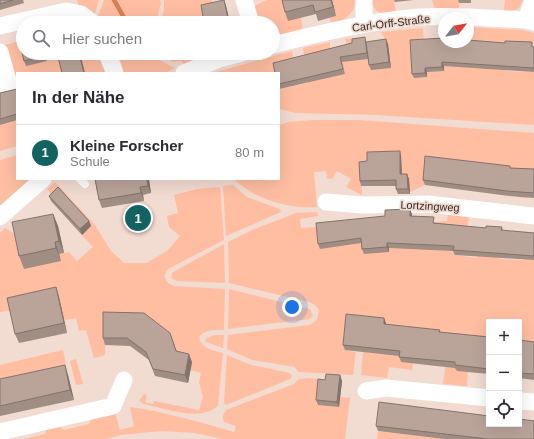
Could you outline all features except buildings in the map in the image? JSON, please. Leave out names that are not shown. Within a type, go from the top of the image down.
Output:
[{"type":"street","points":[[244,0],[249,16]]},
{"type":"street","points":[[364,0],[364,24]]},
{"type":"street","points":[[530,21],[533,0]]},
{"type":"street","points":[[41,16],[66,10],[84,16]]},
{"type":"street","name":"Carl-Orff-Straße","points":[[280,43],[364,24],[419,17],[530,21]]},
{"type":"street","points":[[0,26],[16,22]]},
{"type":"street","points":[[0,52],[9,87]]},
{"type":"street","points":[[111,60],[116,72]]},
{"type":"street","points":[[186,72],[216,60]]},
{"type":"street","points":[[0,217],[42,180]]},
{"type":"street","name":"Lortzingweg","points":[[326,202],[363,205],[428,204],[534,216]]},
{"type":"street","points":[[0,432],[113,406],[124,380]]},
{"type":"street","points":[[366,391],[386,388],[486,398]]},
{"type":"street","points":[[522,401],[534,402]]},
{"type":"shaded area","points":[[77,0],[99,0],[94,16],[79,7]]},
{"type":"shaded area","points":[[104,0],[160,0],[161,3],[158,16],[98,16]]},
{"type":"shaded area","points":[[164,0],[212,0],[214,8],[209,16],[162,16]]},
{"type":"shaded area","points":[[267,0],[283,0],[301,18],[303,30],[280,34],[280,16],[257,16],[254,6]]},
{"type":"shaded area","points":[[332,0],[356,0],[353,10],[348,16],[331,24],[330,18],[336,16]]},
{"type":"shaded area","points":[[371,0],[394,0],[396,13],[387,14],[377,11],[372,5]]},
{"type":"shaded area","points":[[432,0],[459,0],[459,9],[435,9]]},
{"type":"shaded area","points":[[505,0],[523,0],[519,8],[510,12],[504,11]]},
{"type":"shaded area","points":[[474,27],[522,30],[534,33],[533,46],[507,45],[506,71],[532,72],[532,68],[534,68],[534,125],[375,115],[296,113],[280,109],[280,89],[308,83],[303,48],[330,42],[330,53],[318,80],[345,74],[340,51],[348,49],[345,39],[353,38],[356,60],[369,59],[391,68],[388,44],[381,32],[423,28],[424,44],[414,78],[427,77],[427,72],[439,48],[474,48]]},
{"type":"shaded area","points":[[16,42],[16,60],[100,60],[105,72],[16,72],[16,79],[2,46]]},
{"type":"shaded area","points":[[292,51],[295,64],[278,72],[216,72],[259,60],[280,60],[280,54]]},
{"type":"shaded area","points":[[120,60],[159,60],[175,68],[168,72],[121,72],[122,65]]},
{"type":"shaded area","points":[[170,60],[194,60],[184,64],[181,61],[173,62]]},
{"type":"shaded area","points":[[0,99],[16,119],[16,146],[0,151]]},
{"type":"shaded area","points":[[312,120],[359,120],[534,133],[534,174],[528,174],[527,198],[517,197],[519,178],[427,162],[425,185],[410,192],[402,179],[401,156],[369,167],[361,167],[362,195],[346,187],[351,179],[337,171],[332,179],[327,178],[326,171],[314,172],[317,207],[285,205],[263,198],[244,188],[236,180],[280,180],[280,125],[288,122]]},
{"type":"shaded area","points":[[16,155],[16,180],[31,180],[0,207],[0,160]]},
{"type":"shaded area","points":[[55,182],[95,225],[111,251],[124,263],[147,263],[168,250],[180,236],[169,227],[167,216],[178,213],[174,195],[197,189],[220,187],[224,240],[168,269],[164,276],[168,283],[174,286],[225,289],[224,330],[205,332],[201,335],[200,339],[201,343],[206,347],[223,353],[218,405],[211,410],[203,413],[182,413],[144,404],[139,401],[144,394],[147,395],[145,402],[153,404],[154,401],[199,410],[203,397],[199,382],[201,373],[190,370],[106,320],[105,355],[94,358],[86,330],[79,331],[76,318],[67,320],[19,312],[0,312],[0,233],[5,228],[61,261],[59,254],[69,252],[77,261],[93,247],[82,235],[91,226],[55,198],[47,189]]},
{"type":"shaded area","points":[[233,185],[247,197],[280,209],[281,212],[226,236],[223,186]]},
{"type":"shaded area","points":[[317,212],[318,216],[300,219],[301,228],[387,222],[434,250],[436,222],[447,221],[448,213],[469,215],[467,231],[455,255],[477,258],[479,232],[500,259],[524,260],[534,237],[534,347],[522,345],[522,319],[486,319],[486,347],[468,372],[467,386],[443,384],[445,367],[413,363],[412,370],[389,367],[387,378],[361,375],[363,352],[383,354],[386,323],[345,350],[356,352],[353,375],[298,372],[295,367],[252,360],[227,349],[228,335],[310,325],[317,320],[319,310],[315,305],[309,302],[229,283],[228,242],[252,230],[296,213]]},
{"type":"shaded area","points":[[224,244],[225,283],[177,281],[171,278],[172,273],[175,271]]},
{"type":"shaded area","points":[[229,289],[310,309],[313,316],[309,319],[228,329]]},
{"type":"shaded area","points":[[214,335],[224,335],[223,348],[206,342],[205,339]]},
{"type":"shaded area","points":[[63,350],[68,375],[0,389],[0,365]]},
{"type":"shaded area","points":[[227,355],[251,365],[290,373],[292,376],[290,379],[226,405],[224,403]]},
{"type":"shaded area","points":[[76,359],[83,384],[76,385],[70,361]]},
{"type":"shaded area","points":[[299,379],[320,379],[318,405],[339,407],[340,397],[350,398],[345,439],[222,439],[195,433],[161,431],[121,435],[106,439],[23,439],[45,434],[47,428],[59,425],[64,430],[89,424],[92,418],[115,412],[120,430],[134,426],[130,407],[169,414],[234,432],[236,426],[224,422],[223,420],[226,410],[294,384]]},
{"type":"shaded area","points":[[378,431],[443,439],[377,439]]},
{"type":"waterway","points":[[114,0],[123,16]]},
{"type":"place","name":"Kleine Forscher","points":[[138,218]]}]
